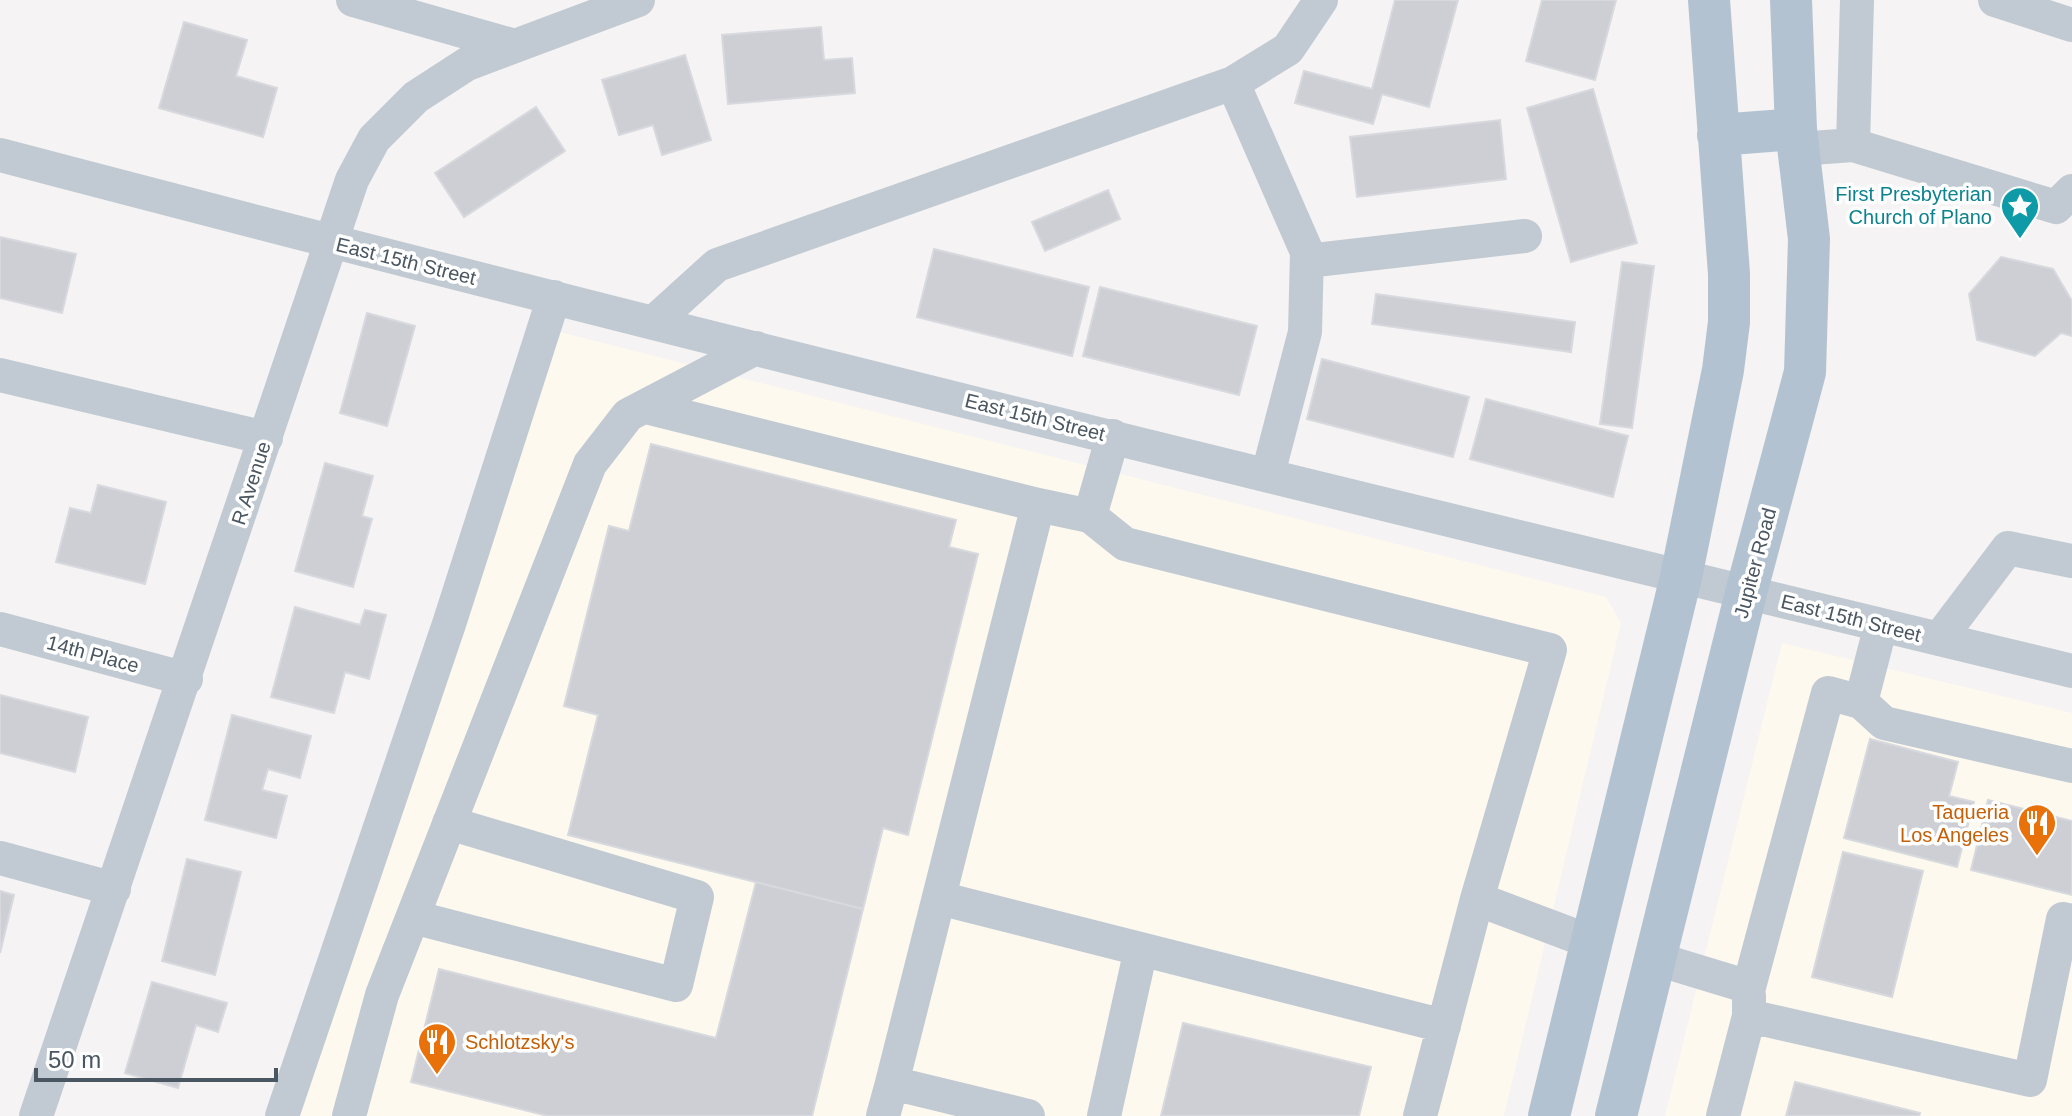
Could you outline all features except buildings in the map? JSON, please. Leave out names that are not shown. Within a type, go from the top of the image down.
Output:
[{"type":"main road","points":[[1549,1116],[1681,577],[1723,370],[1729,322],[1729,274],[1709,0]]},
{"type":"main road","name":"Jupiter Road","points":[[1616,1116],[1746,593],[1805,372],[1809,239],[1797,139],[1791,0]]},
{"type":"main road","points":[[1718,135],[1797,139]]},
{"type":"main road","points":[[1591,942],[1657,959]]},
{"type":"street","points":[[353,0],[515,46]]},
{"type":"street","name":"R Avenue","points":[[36,1116],[352,180],[374,139],[416,97],[467,64],[638,0]]},
{"type":"street","points":[[654,322],[717,265],[1233,83],[1288,49],[1321,0]]},
{"type":"street","points":[[1853,145],[1857,0]]},
{"type":"street","points":[[1995,0],[2072,25]]},
{"type":"street","points":[[1233,83],[1307,252],[1305,332],[1268,474]]},
{"type":"street","points":[[1797,139],[1853,145],[2056,207],[2072,191]]},
{"type":"street","name":"East 15th Street","points":[[0,155],[331,242],[756,348],[2072,671]]},
{"type":"street","points":[[1307,261],[1525,236]]},
{"type":"street","points":[[282,1116],[449,624],[554,297]]},
{"type":"street","points":[[349,1116],[382,995],[590,464],[628,415],[756,348]]},
{"type":"street","points":[[0,375],[266,438]]},
{"type":"street","points":[[646,407],[1090,516],[1125,544],[1550,650],[1477,899],[1420,1116]]},
{"type":"street","points":[[1090,516],[1113,436]]},
{"type":"street","points":[[883,1116],[1038,505]]},
{"type":"street","points":[[1939,639],[2008,548],[2072,561]]},
{"type":"street","points":[[1861,702],[1881,625]]},
{"type":"street","name":"14th Place","points":[[0,629],[186,679]]},
{"type":"street","points":[[1723,1116],[1749,1001],[1828,693],[1861,702],[1884,723],[2072,766]]},
{"type":"street","points":[[413,917],[676,985],[697,897],[449,823]]},
{"type":"street","points":[[0,858],[114,889]]},
{"type":"street","points":[[939,898],[1444,1026]]},
{"type":"street","points":[[1477,899],[1591,942]]},
{"type":"street","points":[[1657,959],[1749,1001],[2030,1080],[2063,919],[2072,921]]},
{"type":"street","points":[[1104,1116],[1141,949]]},
{"type":"street","points":[[892,1083],[1028,1116]]},
{"type":"shaded area","points":[[560,332],[1606,597],[1621,623],[1504,1116],[293,1116]]},
{"type":"shaded area","points":[[1782,643],[2072,713],[2072,1116],[1665,1116]]},
{"type":"place","name":"First Presbyterian Church of Plano","points":[[2020,240]]},
{"type":"place","name":"Taqueria Los Angeles","points":[[2037,857]]},
{"type":"place","name":"Schlotzsky's","points":[[437,1076]]}]
